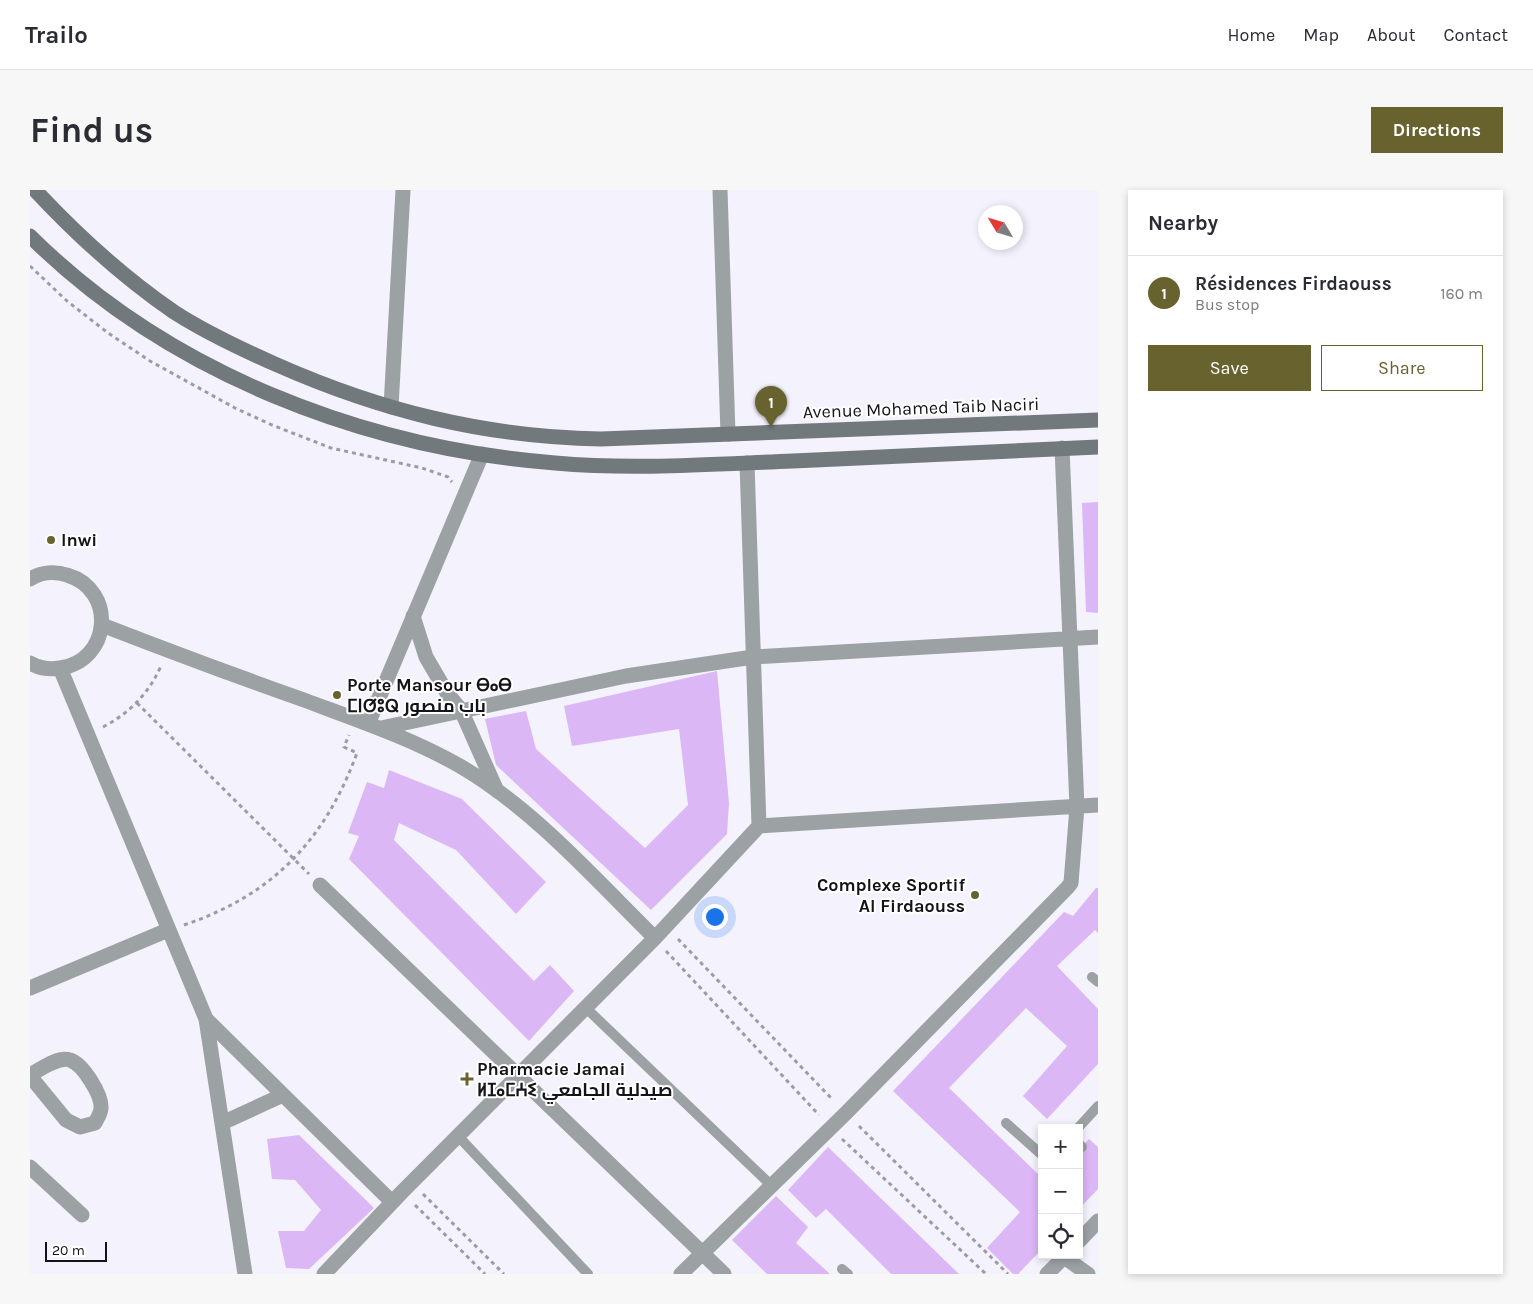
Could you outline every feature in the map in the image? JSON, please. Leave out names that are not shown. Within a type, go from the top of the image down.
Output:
[{"type":"street","name":"Avenue Mohamed Taib Naciri","points":[[34,190],[94,249],[144,290],[175,312],[215,335],[299,374],[344,392],[391,407],[460,425],[531,436],[601,439],[1098,420]]},
{"type":"street","points":[[391,407],[402,190]]},
{"type":"street","points":[[720,190],[728,434]]},
{"type":"street","points":[[30,236],[72,275],[128,317],[168,342],[238,380],[284,399],[361,426],[413,440],[482,454],[555,464],[645,466],[1098,446]]},
{"type":"street","points":[[682,1274],[702,1252],[830,1128],[1067,888],[1072,876],[1077,807],[1062,448]]},
{"type":"street","points":[[368,724],[482,454]]},
{"type":"street","points":[[746,463],[759,826]]},
{"type":"street","points":[[30,579],[46,573],[61,573],[74,577],[86,585],[96,596],[101,610],[102,625],[99,638],[92,651],[81,661],[68,667],[52,670],[30,663]]},
{"type":"street","points":[[413,616],[424,650],[436,676],[461,710],[498,791]]},
{"type":"street","points":[[102,625],[368,724],[422,746],[453,762],[498,791],[539,824],[655,938]]},
{"type":"street","points":[[368,724],[461,710],[626,676],[753,657],[1098,638]]},
{"type":"street","points":[[60,668],[206,1019],[245,1274]]},
{"type":"street","points":[[324,1274],[402,1192],[655,938],[759,826],[1098,805]]},
{"type":"street","points":[[320,885],[724,1274]]},
{"type":"street","points":[[30,988],[168,930]]},
{"type":"street","points":[[206,1019],[283,1095],[402,1192]]},
{"type":"street","points":[[69,1060],[80,1066],[99,1095],[102,1109],[95,1123],[80,1127],[66,1120],[30,1075],[54,1062],[69,1060]]},
{"type":"street","points":[[222,1123],[283,1095]]},
{"type":"street","points":[[30,1167],[82,1214]]},
{"type":"street","points":[[1083,1237],[1098,1221]]},
{"type":"street","points":[[1047,1274],[1062,1259]]},
{"type":"street","points":[[1069,1259],[1088,1274]]},
{"type":"lane","points":[[586,1008],[771,1185]]},
{"type":"lane","points":[[1082,1124],[1098,1106]]},
{"type":"lane","points":[[1006,1123],[1038,1151]]},
{"type":"lane","points":[[458,1136],[588,1274]]},
{"type":"path","points":[[30,266],[67,301],[108,333],[198,389],[235,408],[301,437],[331,448],[422,468],[445,475],[451,479],[452,486]]},
{"type":"path","points":[[86,731],[100,729],[114,722],[137,704],[155,680],[166,650]]},
{"type":"path","points":[[137,704],[320,885]]},
{"type":"path","points":[[168,930],[219,911],[246,897],[271,880],[294,859],[333,808],[347,780],[357,753],[344,747],[368,724]]},
{"type":"path","points":[[655,938],[830,1128],[986,1274]]},
{"type":"path","points":[[402,1192],[484,1274]]},
{"type":"path","points":[[402,1192],[504,1274]]},
{"type":"building","points":[[1098,502],[1098,613],[1086,612],[1082,503]]},
{"type":"building","points":[[717,671],[729,803],[727,834],[651,910],[496,765],[485,719],[526,711],[536,749],[645,848],[688,805],[679,729],[572,746],[564,706]]},
{"type":"building","points":[[389,770],[462,799],[546,882],[516,914],[456,850],[399,823],[394,840],[534,981],[550,965],[574,991],[529,1041],[349,859],[359,836],[348,833],[367,782],[384,788]]},
{"type":"building","points":[[1098,888],[1098,933],[1095,930],[1057,966],[1098,1009],[1098,1064],[1047,1119],[1023,1096],[1067,1046],[1026,1008],[949,1088],[1038,1174],[1038,1253],[1018,1274],[1013,1274],[987,1248],[1020,1212],[893,1091],[1064,912],[1073,916]]},
{"type":"building","points":[[299,1135],[374,1208],[309,1269],[286,1268],[278,1231],[304,1231],[321,1210],[295,1180],[272,1179],[267,1139]]},
{"type":"building","points":[[1089,1139],[1098,1147],[1098,1189],[1083,1205],[1083,1169],[1083,1145]]},
{"type":"building","points":[[828,1147],[959,1274],[891,1274],[826,1209],[816,1218],[788,1190]]},
{"type":"building","points":[[776,1196],[808,1227],[796,1243],[830,1274],[767,1274],[732,1240]]},
{"type":"place","name":"Résidences Firdaouss","points":[[771,427]]},
{"type":"place","name":"Inwi","points":[[51,540]]},
{"type":"place","name":"Porte Mansour ⴱⴰⴱ ⵎⵏⵚⵓⵕ باب منصور","points":[[337,695]]},
{"type":"place","name":"Complexe Sportif Al Firdaouss","points":[[975,895]]},
{"type":"place","name":"Pharmacie Jamai ⵍⵊⴰⵎⵄⵉ صيدلية الجامعي","points":[[467,1079]]}]
